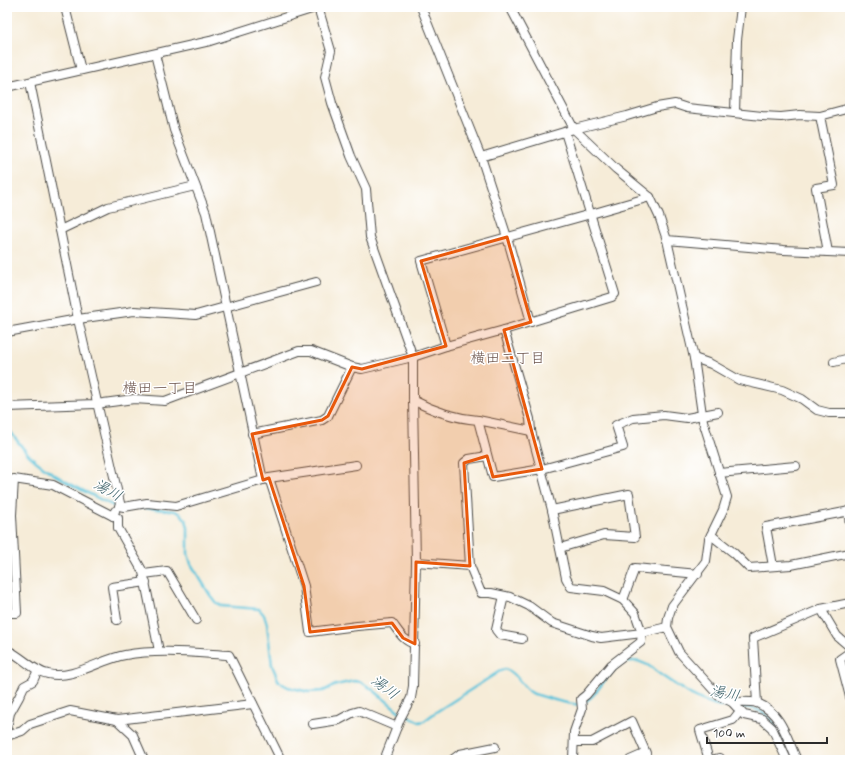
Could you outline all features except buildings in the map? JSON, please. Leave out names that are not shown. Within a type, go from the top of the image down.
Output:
[{"type":"street","points":[[65,7],[81,70]]},
{"type":"street","points":[[7,87],[210,41],[318,7],[331,51],[325,77],[351,156],[366,189],[370,236],[413,357],[416,562],[415,644],[411,698],[397,727],[386,755],[386,760]]},
{"type":"street","points":[[421,7],[481,156],[507,237],[531,322]]},
{"type":"street","points":[[510,7],[574,129],[616,169],[650,197],[659,216],[667,240],[694,358],[702,415],[727,497],[723,510],[709,539],[706,561],[698,574],[672,606],[667,627],[679,652],[719,696],[732,702],[757,704],[770,711],[777,718],[790,741],[797,760]]},
{"type":"street","points":[[735,113],[737,40],[741,7]]},
{"type":"street","points":[[155,54],[174,130],[206,214],[252,434],[266,479],[304,586],[310,632],[392,623],[407,642],[415,644]]},
{"type":"street","points":[[30,82],[96,404],[120,503],[116,510],[118,528],[145,578],[159,651]]},
{"type":"street","points":[[481,156],[574,129],[657,107],[675,104],[687,108],[781,117],[800,115],[820,116],[850,108]]},
{"type":"street","points":[[820,116],[834,185],[816,188],[828,252]]},
{"type":"street","points":[[7,407],[96,404],[134,399],[166,402],[299,351],[311,350],[352,367],[362,369],[413,357],[612,297],[615,294],[565,132]]},
{"type":"street","points":[[60,230],[108,207],[195,186]]},
{"type":"street","points":[[446,346],[421,261],[650,197]]},
{"type":"street","points":[[667,240],[784,250],[850,253]]},
{"type":"street","points":[[7,332],[78,319],[134,311],[196,315],[316,282]]},
{"type":"street","points":[[504,330],[530,419],[531,431],[552,510],[566,578],[571,587],[604,591],[624,600],[635,613],[642,633],[641,642],[611,665],[581,699],[582,710],[574,732],[573,760]]},
{"type":"street","points":[[694,358],[711,364],[738,380],[782,390],[802,399],[817,410],[829,413],[850,413]]},
{"type":"street","points":[[834,362],[850,358]]},
{"type":"street","points":[[252,434],[322,420],[328,416],[352,367]]},
{"type":"street","points":[[413,400],[458,418],[478,420],[531,431]]},
{"type":"street","points":[[478,420],[493,477],[542,469],[623,447],[616,424],[633,418],[664,415],[687,418],[718,412]]},
{"type":"street","points":[[487,456],[469,459],[464,463],[470,566],[481,593],[491,593],[510,597],[529,606],[552,623],[601,638],[642,633],[667,627]]},
{"type":"street","points":[[7,613],[17,613],[12,515],[14,479],[53,485],[116,510],[147,503],[176,506],[266,479],[356,465]]},
{"type":"street","points":[[719,473],[796,466]]},
{"type":"street","points":[[552,510],[629,494],[635,537],[604,535],[560,548]]},
{"type":"street","points":[[773,566],[766,527],[849,511],[850,524]]},
{"type":"street","points":[[711,535],[734,553],[749,568],[791,565],[850,553]]},
{"type":"street","points":[[416,562],[470,566]]},
{"type":"street","points":[[624,600],[636,568],[698,574]]},
{"type":"street","points":[[117,620],[112,588],[167,571],[196,620]]},
{"type":"street","points":[[504,596],[496,630],[500,635],[522,639]]},
{"type":"street","points":[[757,704],[753,638],[821,609],[850,603]]},
{"type":"street","points":[[821,609],[837,636],[850,647]]},
{"type":"street","points":[[7,654],[11,652],[38,670],[48,674],[59,675],[77,672],[123,655],[159,651],[229,655],[281,760]]},
{"type":"street","points":[[850,652],[840,659],[850,696]]},
{"type":"street","points":[[7,728],[10,713],[24,686],[33,681],[38,670]]},
{"type":"street","points":[[732,702],[744,715],[762,719],[772,728],[787,760]]},
{"type":"street","points":[[7,736],[22,732],[30,724],[70,712],[117,720],[254,704]]},
{"type":"street","points":[[313,724],[339,720],[359,711],[397,727]]},
{"type":"street","points":[[720,760],[720,758],[710,760],[700,730],[733,720],[740,711]]},
{"type":"street","points":[[117,720],[133,735],[144,760]]},
{"type":"street","points":[[574,742],[592,742],[632,721],[646,753],[630,760]]},
{"type":"street","points":[[452,760],[460,754],[495,747]]},
{"type":"highlighted area","points":[[507,237],[531,322],[504,330],[542,469],[493,477],[487,456],[464,463],[470,566],[416,562],[415,644],[403,638],[392,623],[310,632],[304,586],[269,478],[263,480],[252,434],[322,420],[328,416],[352,367],[362,369],[446,346],[421,261]]},
{"type":"waterway","name":"湯川","points":[[7,427],[27,453],[50,472],[118,508]]},
{"type":"waterway","name":"湯川","points":[[138,508],[175,511],[181,514],[186,520],[188,527],[188,554],[191,564],[210,595],[216,603],[222,606],[259,609],[264,615],[267,624],[272,665],[279,682],[288,687],[309,692],[323,691],[336,685],[354,681],[361,682],[372,689],[401,713],[420,722],[424,721],[505,669],[513,674],[534,694],[563,702],[578,704],[586,701],[593,695],[617,666],[625,662],[638,661],[649,666],[695,697],[713,704],[733,707]]},
{"type":"waterway","name":"湯川","points":[[740,707],[752,708],[761,712],[775,724],[792,760]]},
{"type":"district","name":"横田二丁目","points":[[508,358]]},
{"type":"district","name":"横田一丁目","points":[[160,388]]}]
